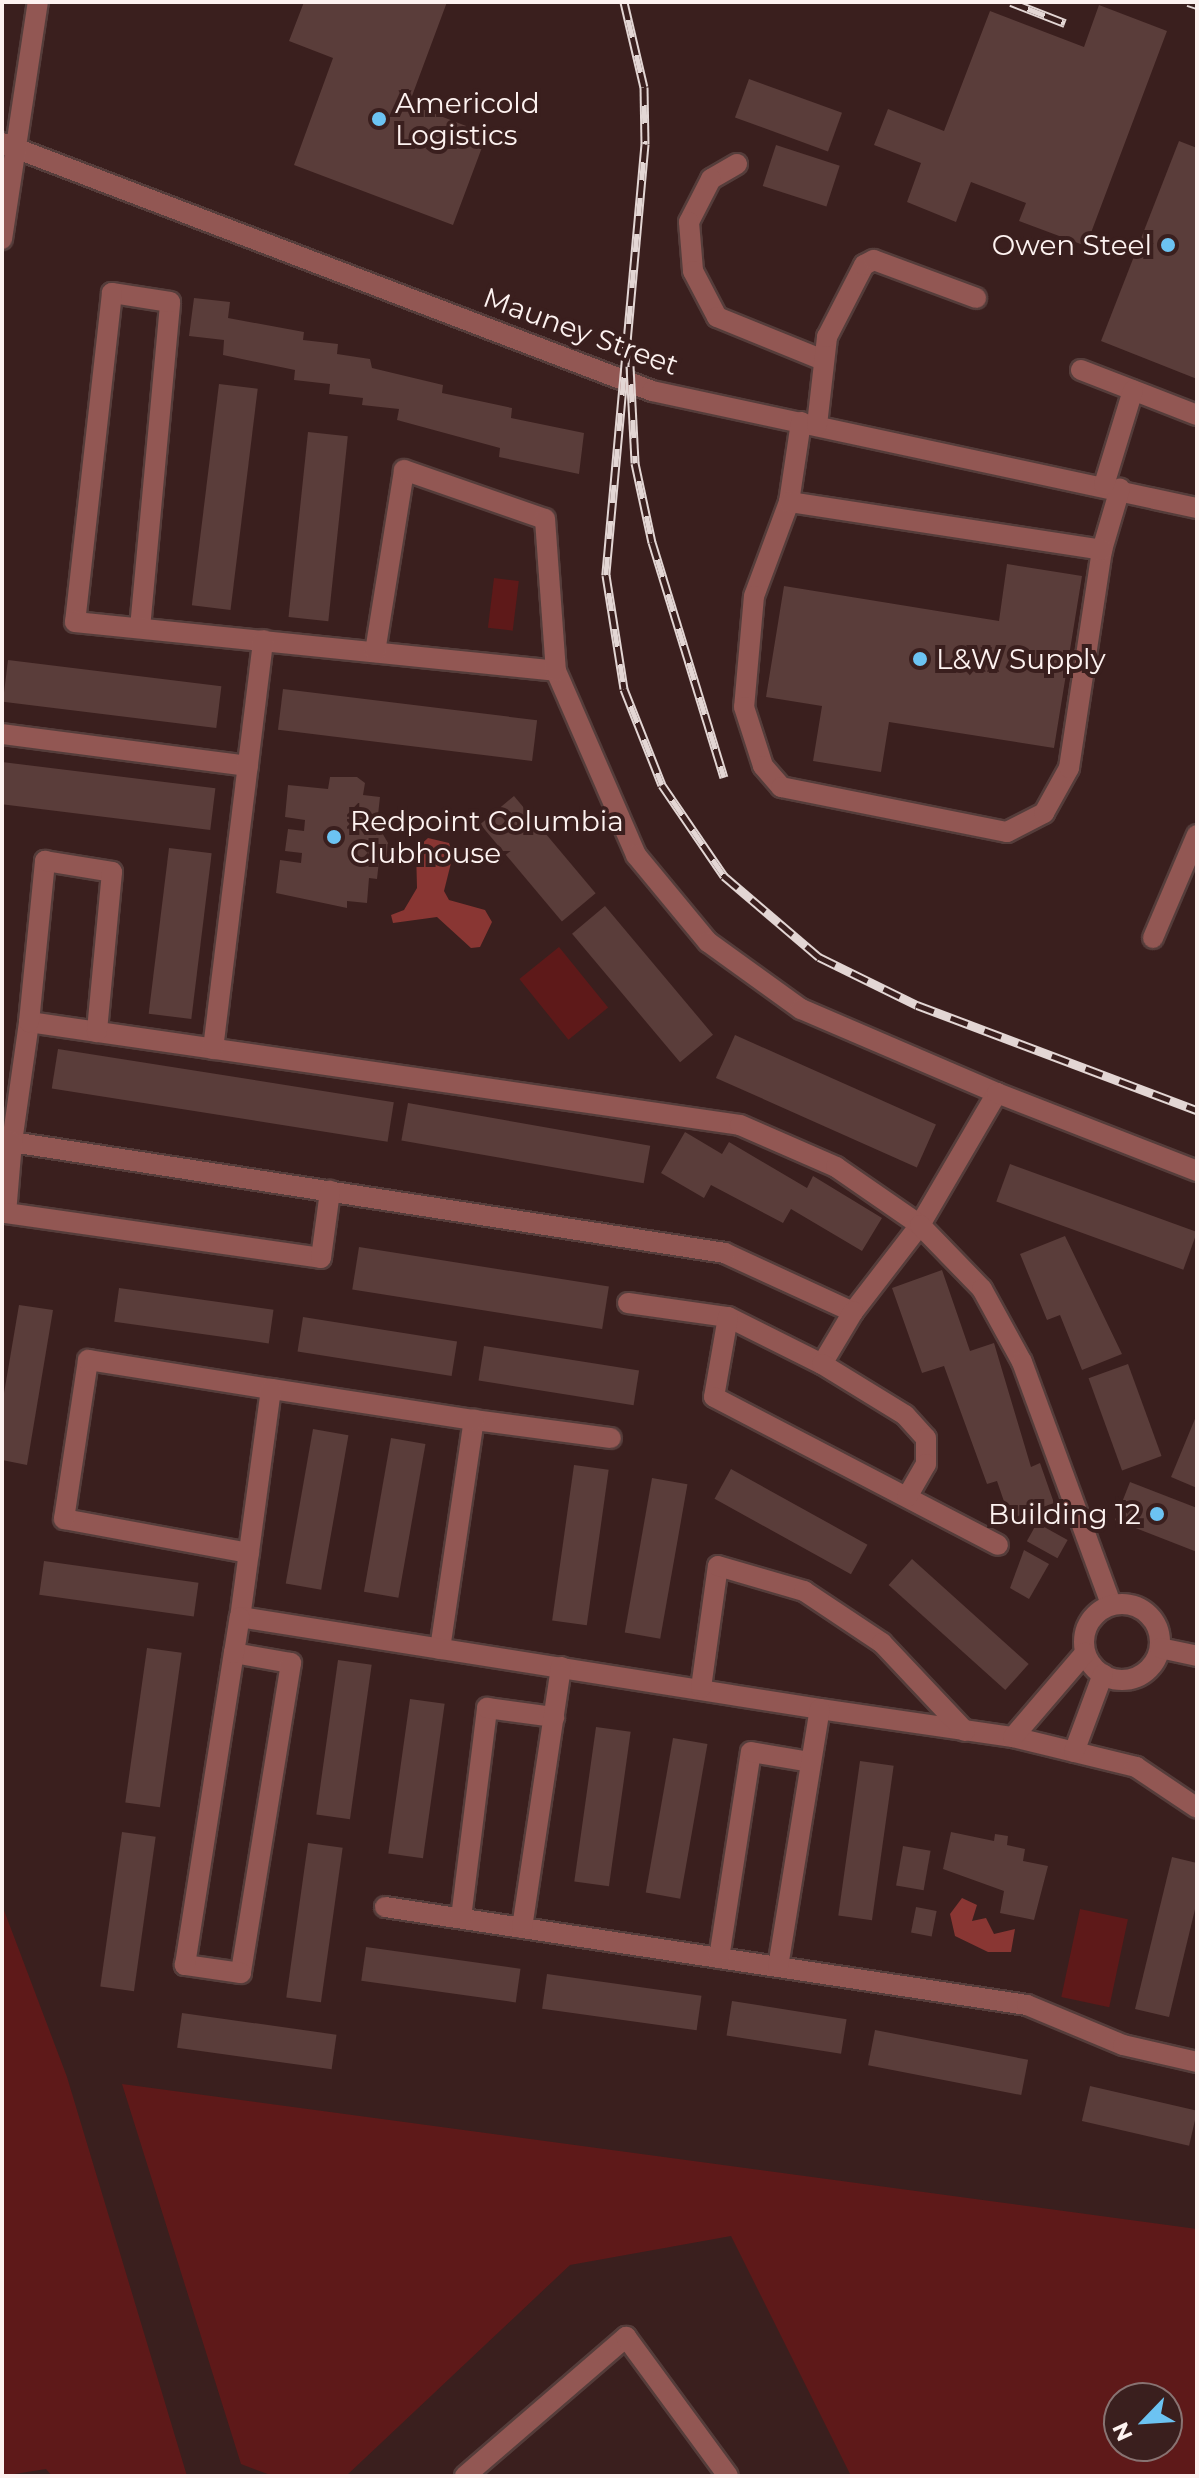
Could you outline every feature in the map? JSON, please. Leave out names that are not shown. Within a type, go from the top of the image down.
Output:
[{"type":"street","points":[[2,239],[8,144],[38,2]]},
{"type":"street","name":"Mauney Street","points":[[8,144],[631,384],[1197,508]]},
{"type":"street","points":[[737,164],[711,179],[689,222],[693,271],[717,317],[823,360]]},
{"type":"street","points":[[976,298],[874,260],[858,277],[823,360],[789,502],[754,596],[744,707],[763,766],[781,787],[1007,832],[1044,813],[1069,768],[1112,487],[1133,390]]},
{"type":"street","points":[[140,628],[170,302],[112,293],[75,622],[556,671]]},
{"type":"street","points":[[1081,370],[1197,415]]},
{"type":"street","points":[[375,652],[404,470],[545,519],[556,671],[636,855],[708,942],[801,1009],[997,1093],[1197,1171]]},
{"type":"street","points":[[789,502],[1102,550]]},
{"type":"street","points":[[213,1049],[263,640]]},
{"type":"street","points":[[2,734],[248,766]]},
{"type":"street","points":[[1153,938],[1197,835]]},
{"type":"street","points":[[97,1032],[112,872],[45,861],[6,1213],[321,1258],[330,1191]]},
{"type":"street","points":[[29,1022],[740,1125],[836,1167],[920,1225],[982,1289],[1022,1362],[1111,1604]]},
{"type":"street","points":[[822,1364],[853,1312],[920,1225],[997,1093]]},
{"type":"street","points":[[12,1142],[725,1253],[853,1312]]},
{"type":"street","points":[[628,1303],[728,1317],[822,1364],[905,1415],[926,1438],[926,1464],[907,1497]]},
{"type":"street","points":[[728,1317],[714,1397],[998,1545]]},
{"type":"street","points":[[249,1553],[64,1519],[88,1360],[474,1420],[611,1438]]},
{"type":"street","points":[[234,1653],[291,1663],[241,1973],[185,1965],[234,1653],[240,1617],[271,1389]]},
{"type":"street","points":[[440,1649],[474,1420]]},
{"type":"street","points":[[701,1688],[718,1566],[817,1599],[882,1643],[965,1731]]},
{"type":"street","points":[[1111,1604],[1147,1613],[1160,1648]]},
{"type":"street","points":[[1111,1604],[1085,1629],[1085,1653],[1103,1674],[1137,1678],[1160,1648]]},
{"type":"street","points":[[240,1617],[1013,1737],[1136,1767],[1197,1808]]},
{"type":"street","points":[[1160,1648],[1197,1656]]},
{"type":"street","points":[[1013,1737],[1085,1653]]},
{"type":"street","points":[[522,1928],[561,1667]]},
{"type":"street","points":[[1074,1752],[1103,1674]]},
{"type":"street","points":[[461,1918],[487,1708],[554,1717]]},
{"type":"street","points":[[778,1967],[820,1709]]},
{"type":"street","points":[[719,1958],[751,1752],[810,1762]]},
{"type":"street","points":[[385,1907],[1027,2005],[1123,2045],[1197,2062]]},
{"type":"street","points":[[465,2476],[626,2337],[728,2476]]},
{"type":"shaded area","points":[[494,578],[519,581],[513,631],[488,628]]},
{"type":"shaded area","points":[[428,838],[449,843],[453,855],[444,891],[449,900],[485,910],[492,922],[480,947],[471,948],[437,917],[393,923],[391,915],[404,910],[417,888],[416,849]]},
{"type":"shaded area","points":[[559,947],[608,1008],[568,1040],[519,979]]},
{"type":"shaded area","points":[[962,1898],[977,1905],[972,1921],[986,1918],[994,1934],[1015,1929],[1011,1952],[988,1952],[955,1936],[950,1914]]},
{"type":"shaded area","points":[[2,1905],[67,2077],[187,2476],[52,2476],[46,2469],[2,2476]]},
{"type":"shaded area","points":[[1080,1909],[1128,1919],[1109,2007],[1061,1997]]},
{"type":"shaded area","points":[[122,2084],[1197,2229],[1197,2476],[851,2476],[731,2236],[570,2265],[346,2476],[273,2476],[241,2464]]},
{"type":"building","name":"Americold Logistics","points":[[304,2],[447,2],[409,104],[487,134],[453,225],[294,165],[333,58],[289,41]]},
{"type":"building","points":[[1099,5],[1167,31],[1086,246],[1019,221],[1026,203],[971,182],[956,222],[907,202],[921,163],[874,145],[888,109],[944,131],[990,11],[1084,47]]},
{"type":"building","points":[[749,79],[842,113],[828,151],[735,118]]},
{"type":"building","name":"Owen Steel","points":[[1179,141],[1197,148],[1197,379],[1101,341]]},
{"type":"building","points":[[776,145],[840,166],[826,207],[763,186]]},
{"type":"building","points":[[194,298],[230,302],[228,318],[304,332],[303,340],[338,344],[337,354],[370,359],[372,368],[443,385],[442,393],[512,408],[511,418],[584,433],[579,474],[499,457],[500,448],[397,420],[399,409],[362,405],[363,398],[329,394],[330,384],[294,380],[295,370],[223,355],[224,340],[189,336]]},
{"type":"building","points":[[219,384],[258,389],[231,610],[192,605]]},
{"type":"building","points":[[308,432],[348,436],[328,621],[289,617]]},
{"type":"building","name":"L&W Supply","points":[[1007,564],[1082,576],[1054,748],[889,722],[881,772],[813,761],[822,706],[766,697],[784,586],[999,621]]},
{"type":"building","points":[[8,660],[221,686],[216,728],[3,702]]},
{"type":"building","points":[[283,689],[537,720],[532,761],[278,730]]},
{"type":"building","points":[[2,762],[215,788],[210,830],[2,804]]},
{"type":"building","name":"Redpoint Columbia Clubhouse","points":[[330,777],[357,777],[365,783],[363,795],[380,797],[377,824],[388,843],[386,862],[379,861],[377,879],[369,878],[367,903],[347,901],[347,908],[276,893],[280,860],[301,863],[302,853],[285,851],[288,829],[304,831],[305,820],[285,817],[288,785],[328,789]]},
{"type":"building","points":[[514,796],[596,893],[562,922],[480,824]]},
{"type":"building","points":[[169,848],[212,853],[191,1019],[149,1014]]},
{"type":"building","points":[[605,906],[713,1035],[680,1062],[572,934]]},
{"type":"building","points":[[735,1035],[936,1124],[917,1167],[716,1078]]},
{"type":"building","points":[[58,1049],[394,1102],[388,1142],[52,1089]]},
{"type":"building","points":[[408,1103],[650,1146],[644,1183],[401,1140]]},
{"type":"building","points":[[685,1132],[722,1154],[729,1142],[807,1188],[813,1176],[882,1218],[862,1251],[791,1209],[783,1223],[711,1185],[704,1198],[661,1173]]},
{"type":"building","points":[[1010,1164],[1197,1232],[1183,1270],[996,1202]]},
{"type":"building","points":[[1065,1236],[1122,1354],[1082,1370],[1060,1315],[1047,1320],[1020,1254]]},
{"type":"building","points":[[359,1247],[609,1287],[602,1329],[352,1289]]},
{"type":"building","points":[[942,1270],[970,1351],[994,1343],[1031,1467],[1040,1463],[1054,1503],[1010,1519],[997,1481],[987,1484],[944,1366],[922,1373],[892,1288]]},
{"type":"building","points":[[119,1288],[273,1310],[269,1343],[114,1322]]},
{"type":"building","points":[[19,1305],[53,1310],[27,1465],[2,1460],[2,1405]]},
{"type":"building","points":[[303,1317],[457,1341],[452,1376],[298,1352]]},
{"type":"building","points":[[484,1346],[639,1371],[634,1405],[479,1381]]},
{"type":"building","points":[[1128,1364],[1162,1456],[1122,1470],[1089,1378]]},
{"type":"building","points":[[1197,1414],[1197,1488],[1171,1477]]},
{"type":"building","points":[[313,1429],[348,1435],[321,1590],[286,1584]]},
{"type":"building","points":[[391,1438],[425,1444],[398,1598],[364,1592]]},
{"type":"building","points":[[574,1465],[609,1470],[587,1625],[552,1620]]},
{"type":"building","points":[[731,1469],[867,1545],[851,1574],[715,1499]]},
{"type":"building","points":[[652,1478],[687,1484],[660,1639],[625,1633]]},
{"type":"building","name":"Building 12","points":[[1130,1482],[1197,1508],[1197,1552],[1115,1520]]},
{"type":"building","points":[[1037,1523],[1068,1540],[1057,1558],[1027,1541]]},
{"type":"building","points":[[1024,1550],[1049,1564],[1029,1599],[1010,1588]]},
{"type":"building","points":[[912,1559],[1029,1664],[1005,1690],[889,1585]]},
{"type":"building","points":[[44,1561],[198,1583],[194,1616],[39,1595]]},
{"type":"building","points":[[147,1648],[182,1653],[160,1807],[125,1802]]},
{"type":"building","points":[[338,1660],[372,1665],[350,1819],[316,1814]]},
{"type":"building","points":[[410,1699],[445,1704],[423,1858],[388,1853]]},
{"type":"building","points":[[596,1727],[631,1732],[609,1886],[574,1881]]},
{"type":"building","points":[[673,1738],[707,1744],[680,1899],[646,1893]]},
{"type":"building","points":[[860,1761],[894,1766],[872,1920],[838,1915]]},
{"type":"building","points":[[122,1832],[156,1837],[134,1991],[100,1986]]},
{"type":"building","points":[[951,1832],[994,1841],[995,1834],[1008,1836],[1007,1845],[1025,1849],[1023,1861],[1048,1866],[1034,1920],[1000,1913],[1004,1891],[943,1869]]},
{"type":"building","points":[[308,1843],[343,1848],[321,2002],[286,1997]]},
{"type":"building","points":[[903,1846],[931,1851],[924,1890],[896,1885]]},
{"type":"building","points":[[1172,1857],[1197,1863],[1197,1901],[1169,2017],[1135,2009]]},
{"type":"building","points":[[916,1907],[937,1911],[932,1937],[911,1933]]},
{"type":"building","points":[[366,1947],[520,1969],[516,2002],[361,1981]]},
{"type":"building","points":[[547,1974],[701,1996],[697,2030],[542,2009]]},
{"type":"building","points":[[732,2001],[847,2019],[841,2054],[727,2036]]},
{"type":"building","points":[[182,2013],[336,2035],[332,2069],[177,2048]]},
{"type":"building","points":[[875,2030],[1028,2060],[1021,2095],[868,2065]]},
{"type":"building","points":[[1090,2086],[1197,2111],[1189,2146],[1082,2121]]},
{"type":"railway","points":[[624,2],[644,87],[645,144],[606,575],[624,689],[662,785],[724,876],[819,957],[917,1005],[1197,1110]]},
{"type":"railway","points":[[1011,2],[1065,23]]},
{"type":"railway","points":[[1188,2],[1197,5]]},
{"type":"railway","points":[[630,366],[635,463],[652,542],[724,777]]},
{"type":"place","name":"Americold Logistics","points":[[379,119]]},
{"type":"place","name":"Owen Steel","points":[[1168,245]]},
{"type":"place","name":"L&W Supply","points":[[920,659]]},
{"type":"place","name":"Redpoint Columbia Clubhouse","points":[[334,837]]},
{"type":"place","name":"Building 12","points":[[1157,1514]]}]
